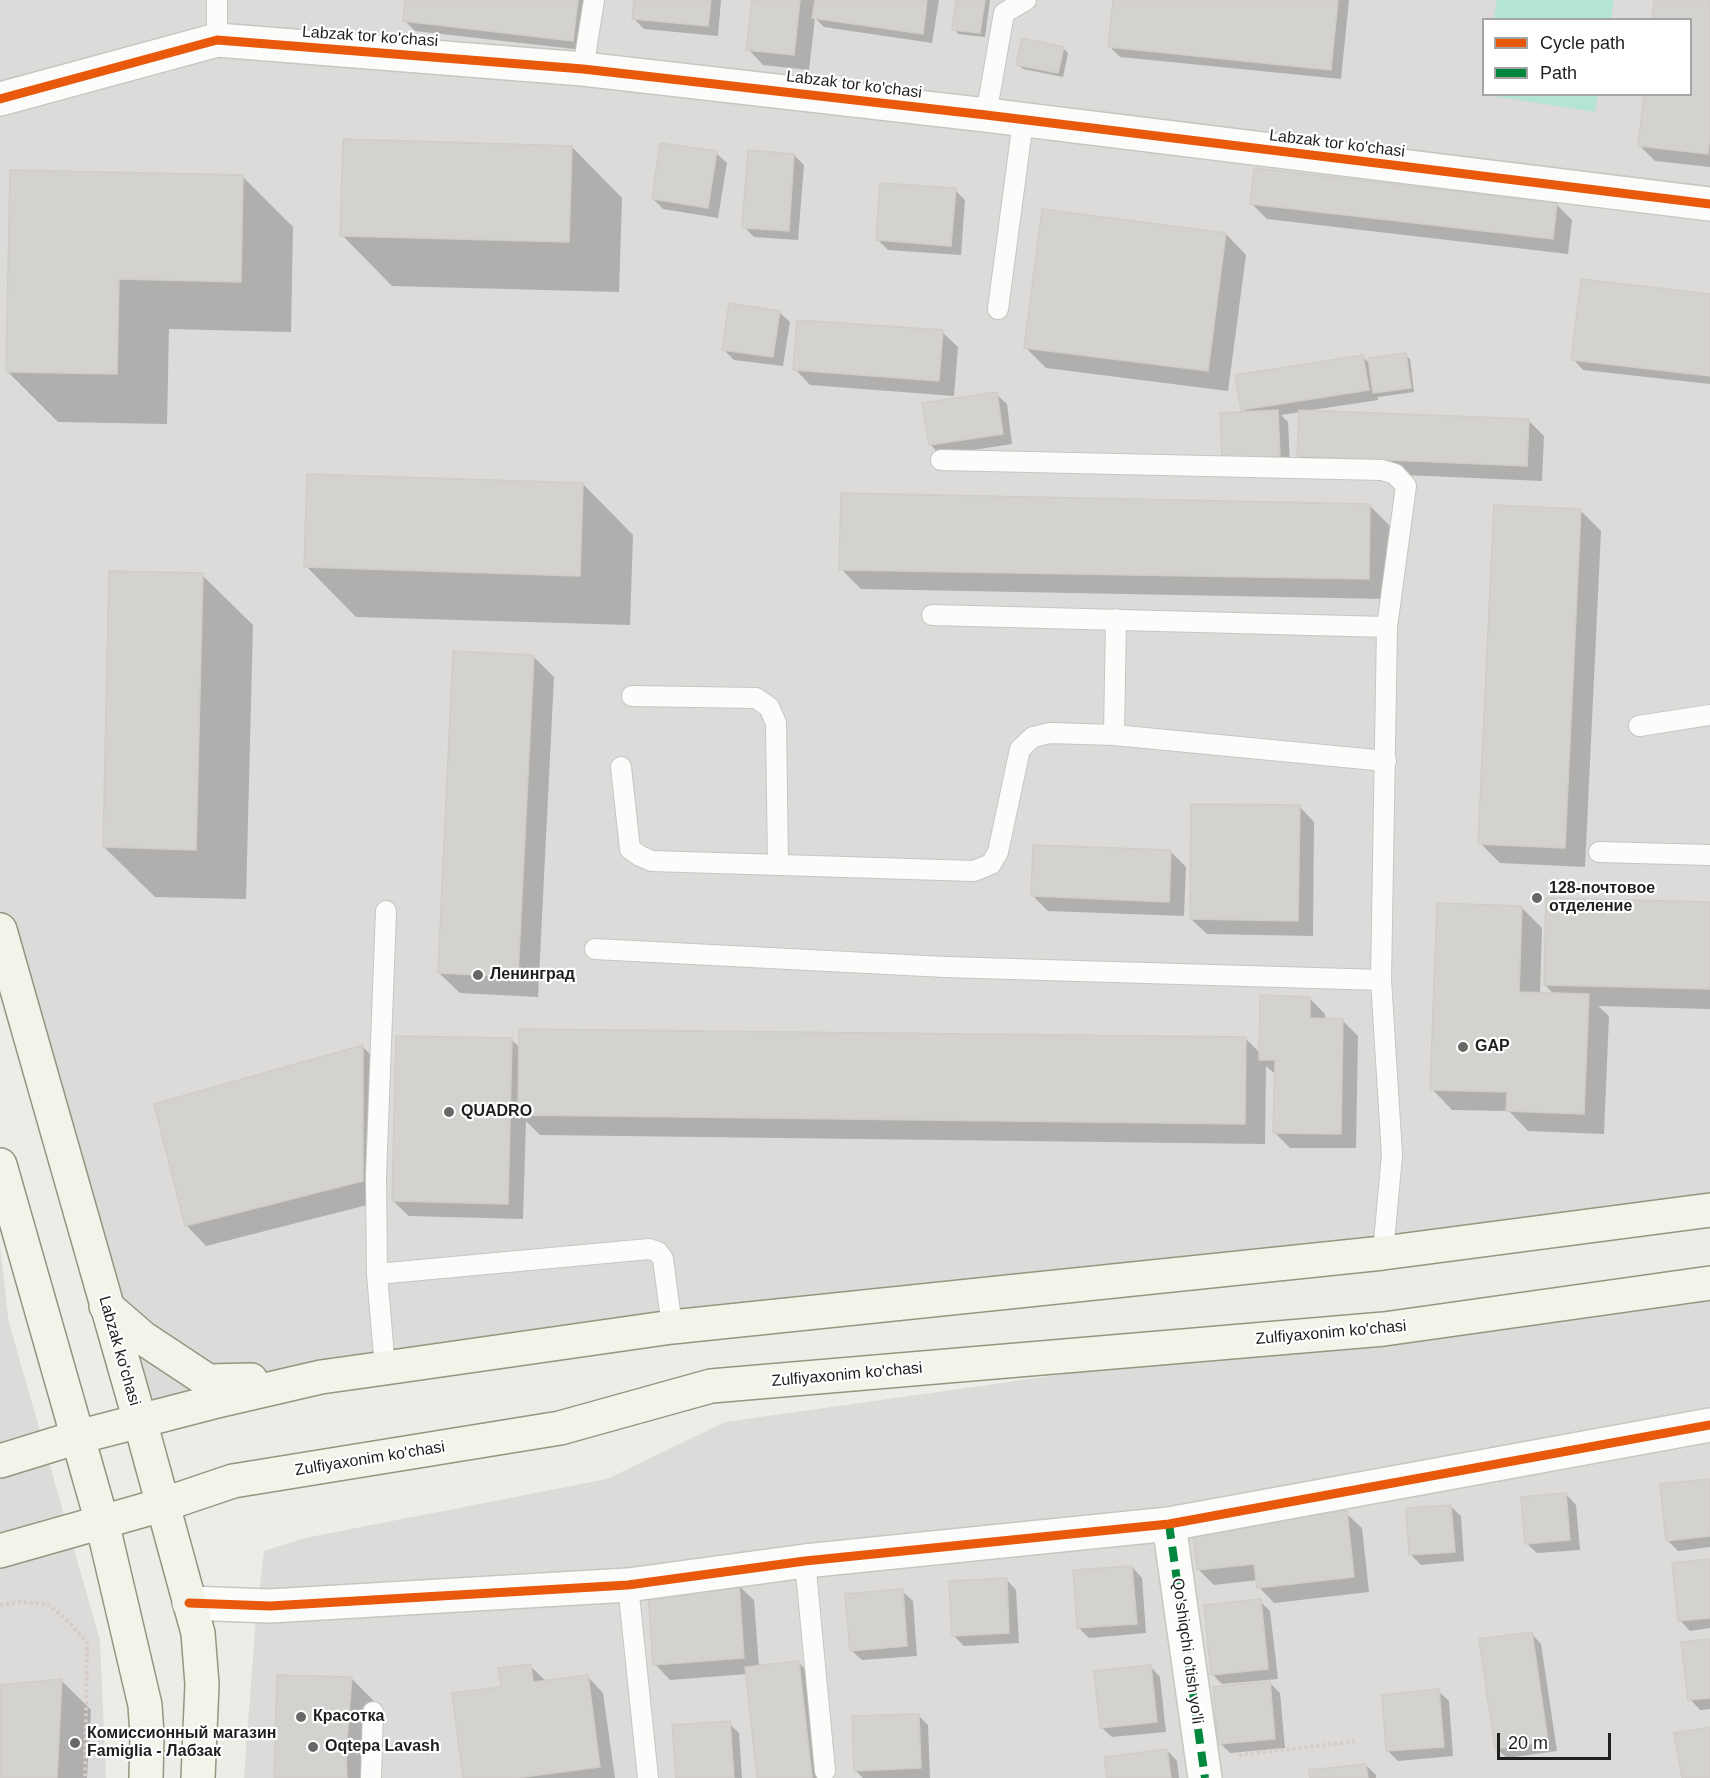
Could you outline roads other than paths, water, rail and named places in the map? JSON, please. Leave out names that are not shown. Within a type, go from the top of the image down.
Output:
[{"type":"main road","name":"Labzak ko'chasi","points":[[0,930],[198,1632],[202,1684],[198,1778]]},
{"type":"main road","points":[[0,1165],[102,1522],[146,1705],[146,1778]]},
{"type":"main road","points":[[0,1461],[78,1437],[321,1377],[672,1327],[1383,1253],[1710,1210]]},
{"type":"main road","name":"Zulfiyaxonim ko'chasi","points":[[0,1551],[162,1505],[233,1480],[560,1428],[711,1386],[1384,1329],[1710,1283]]},
{"type":"main road","points":[[106,1306],[143,1338],[208,1381],[321,1377]]},
{"type":"street","name":"Labzak tor ko'chasi","points":[[0,99],[217,40],[583,69],[986,115],[1710,204]]},
{"type":"street","points":[[189,1603],[270,1606],[628,1585],[805,1561],[1169,1524],[1710,1425]]},
{"type":"street","name":"Qo'shiqchi o'tish yo'li","points":[[1169,1524],[1204,1769]]},
{"type":"lane","points":[[217,0],[217,40]]},
{"type":"lane","points":[[583,69],[594,0]]},
{"type":"lane","points":[[986,115],[1004,13],[1026,0]]},
{"type":"lane","points":[[998,309],[1023,120]]},
{"type":"lane","points":[[941,460],[1382,470],[1395,474],[1406,486],[1387,627],[1381,980],[1392,1155],[1383,1253]]},
{"type":"lane","points":[[932,615],[1387,627]]},
{"type":"lane","points":[[1114,735],[1116,619]]},
{"type":"lane","points":[[632,696],[756,698],[769,707],[776,723],[778,864]]},
{"type":"lane","points":[[1639,726],[1710,715]]},
{"type":"lane","points":[[621,768],[630,849],[652,861],[974,871],[991,864],[998,852],[1020,749],[1033,737],[1050,733],[1114,735],[1386,761]]},
{"type":"lane","points":[[1599,852],[1710,855]]},
{"type":"lane","points":[[385,1368],[377,1274],[376,1176],[386,911]]},
{"type":"lane","points":[[595,950],[945,967],[1381,980]]},
{"type":"lane","points":[[377,1274],[649,1249],[658,1252],[663,1259],[672,1327]]},
{"type":"lane","points":[[805,1561],[825,1771]]},
{"type":"lane","points":[[628,1585],[648,1778]]},
{"type":"lane","points":[[371,1778],[373,1712]]},
{"type":"place","name":"128-почтовое отделение","points":[[1537,898]]},
{"type":"place","name":"Ленинград","points":[[478,975]]},
{"type":"place","name":"GAP","points":[[1463,1047]]},
{"type":"place","name":"QUADRO","points":[[449,1112]]},
{"type":"place","name":"Красотка","points":[[301,1717]]},
{"type":"place","name":"Комиссионный магазин Famiglia - Лабзак","points":[[75,1743]]},
{"type":"place","name":"Oqtepa Lavash","points":[[313,1747]]}]
